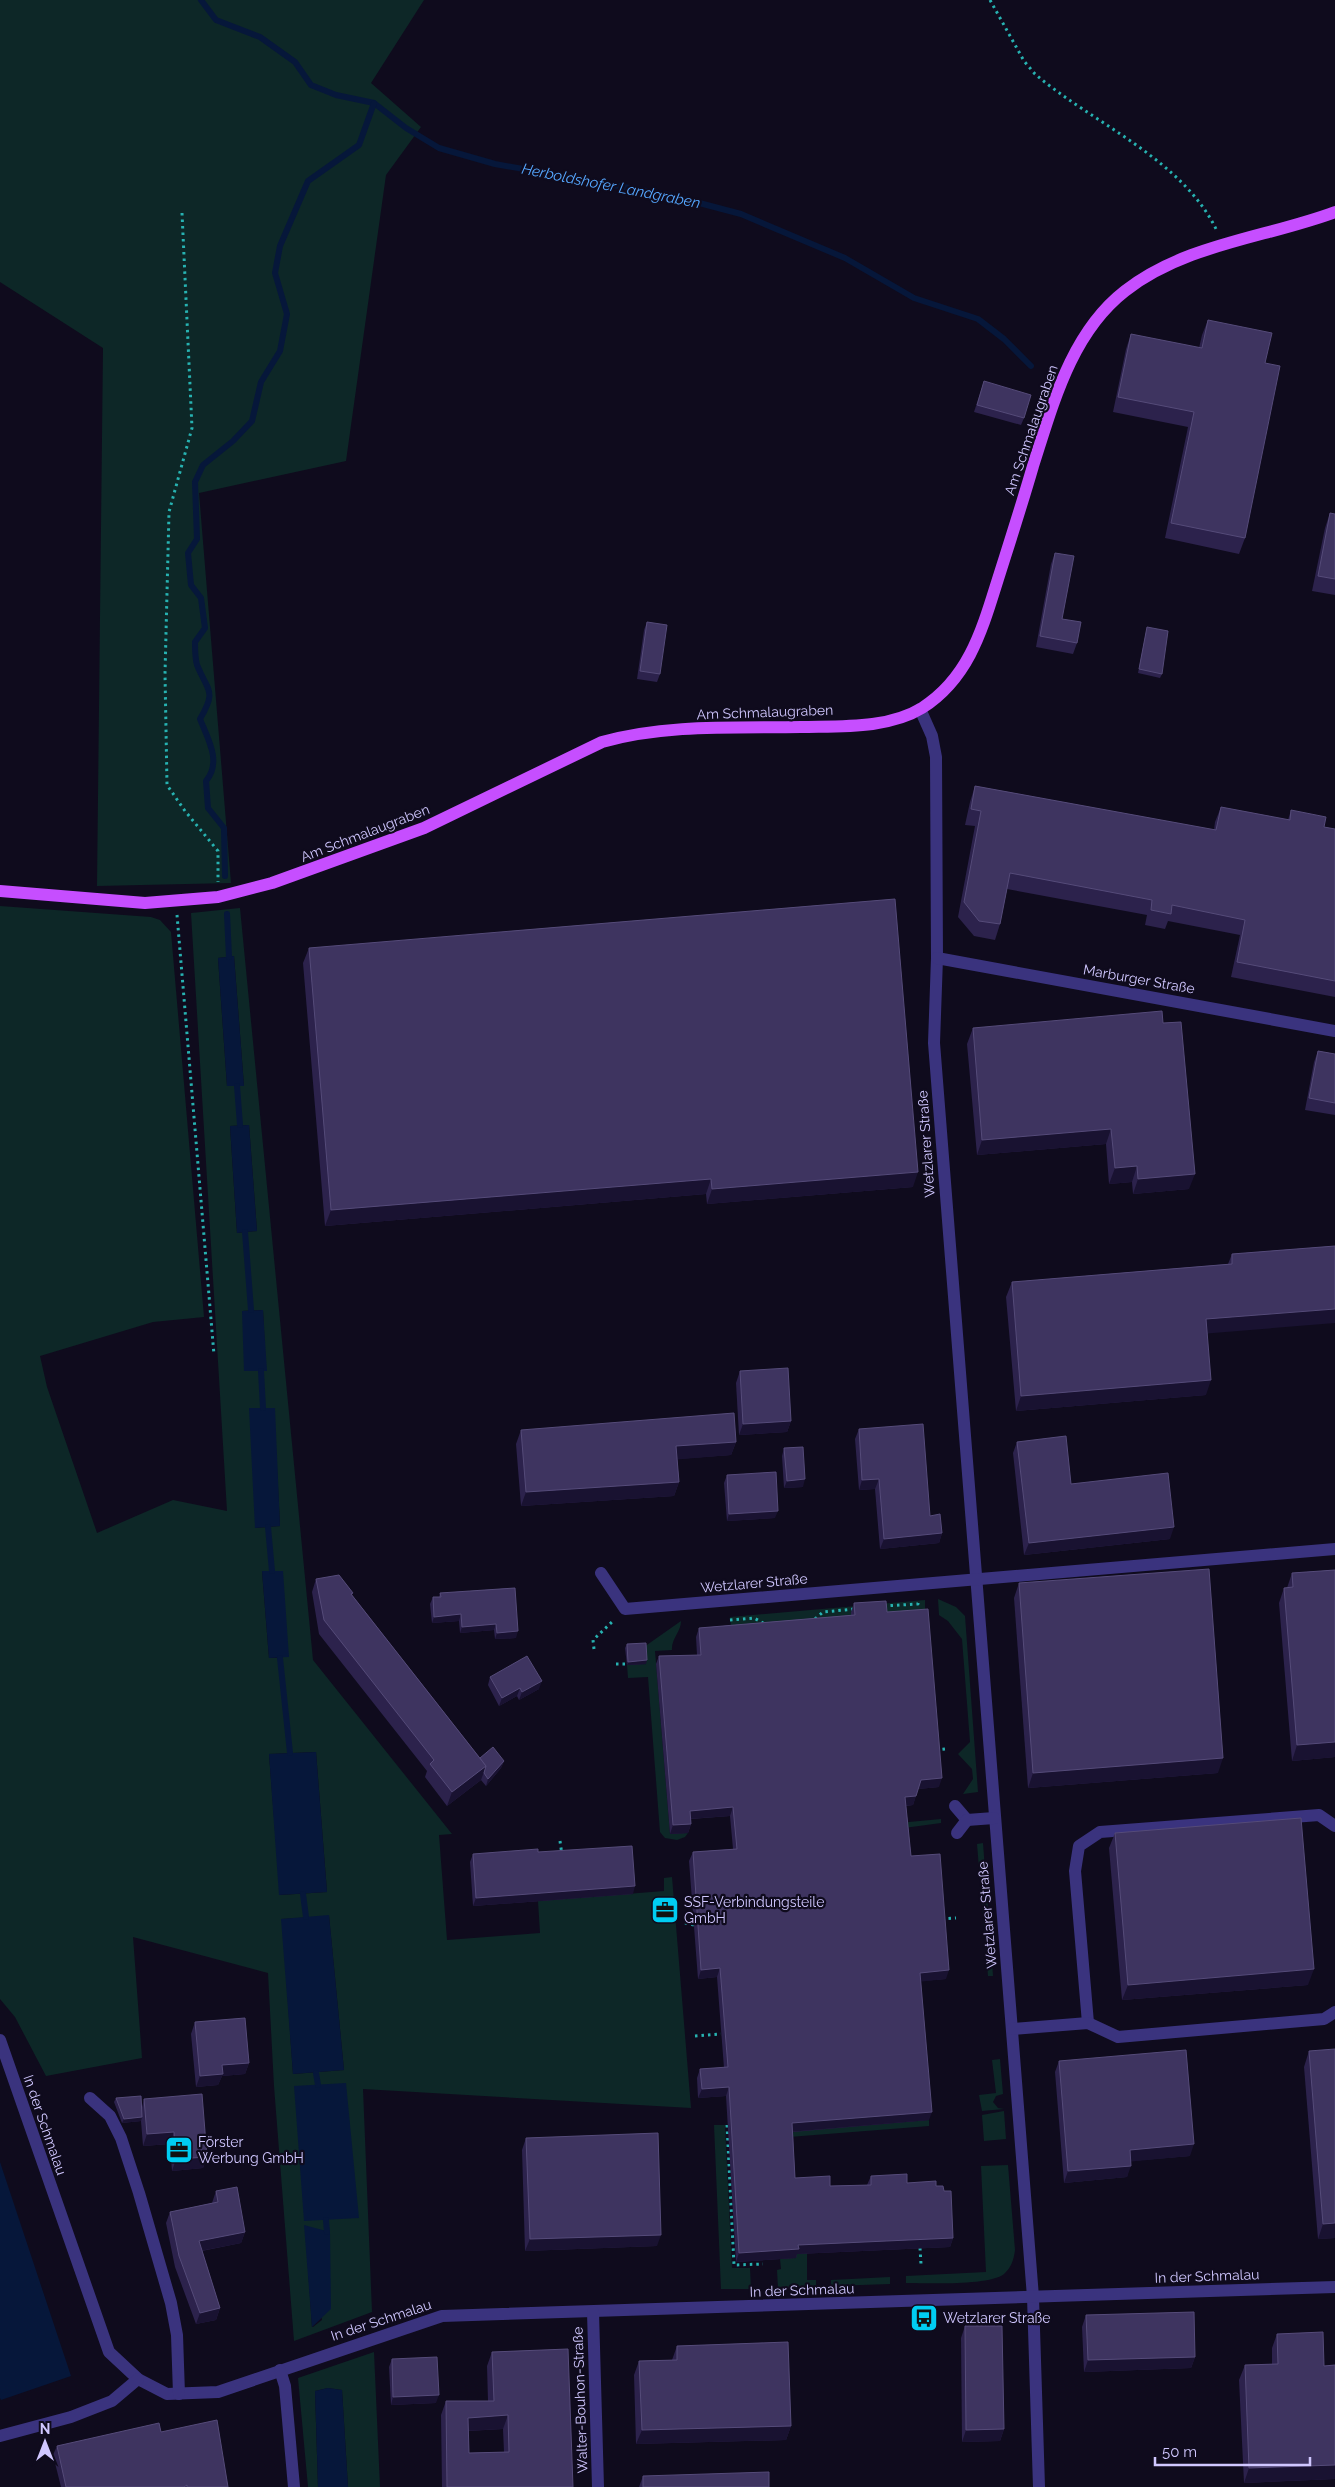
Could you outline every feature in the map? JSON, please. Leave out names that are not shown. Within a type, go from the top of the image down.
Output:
[{"type":"main road","name":"Am Schmalaugraben","points":[[0,891],[145,904],[218,897],[272,883],[424,828],[602,742],[629,735],[669,730],[850,724],[893,720],[920,709],[949,688],[970,659],[992,600],[1048,417],[1080,342],[1100,315],[1123,292],[1149,274],[1179,259],[1335,212]]},
{"type":"street","name":"Wetzlarer Straße","points":[[920,709],[932,736],[936,757],[937,958],[934,1043],[975,1580],[1034,2296],[1039,2487]]},
{"type":"street","name":"Marburger Straße","points":[[937,958],[1335,1031]]},
{"type":"street","points":[[975,1580],[1335,1549]]},
{"type":"street","points":[[601,1573],[625,1609]]},
{"type":"street","name":"Wetzlarer Straße","points":[[625,1609],[975,1580]]},
{"type":"street","points":[[955,1806],[967,1820]]},
{"type":"street","points":[[1088,2022],[1074,1870],[1079,1846],[1100,1832],[1319,1815],[1335,1826]]},
{"type":"street","points":[[957,1833],[967,1820],[994,1818]]},
{"type":"street","points":[[1012,2029],[1088,2022],[1118,2037],[1324,2019],[1335,2012]]},
{"type":"street","name":"In der Schmalau","points":[[0,2040],[109,2352],[138,2379],[167,2394],[218,2392],[442,2316],[1335,2286]]},
{"type":"street","points":[[90,2098],[110,2116],[117,2131],[146,2219],[171,2303],[177,2335],[179,2394]]},
{"type":"street","name":"Walter-Bouhon-Straße","points":[[593,2312],[598,2487]]},
{"type":"street","points":[[280,2370],[285,2386],[294,2487]]},
{"type":"street","points":[[0,2436],[71,2417],[112,2401],[138,2379]]},
{"type":"path","points":[[990,0],[1024,62],[1035,74],[1141,150],[1175,177],[1198,201],[1213,223],[1224,246]]},
{"type":"path","points":[[182,213],[192,428],[169,512],[165,674],[167,784],[185,811],[218,851],[218,897]]},
{"type":"path","points":[[176,902],[214,1355]]},
{"type":"path","points":[[879,1607],[918,1604]]},
{"type":"path","points":[[897,1606],[898,1613]]},
{"type":"path","points":[[812,1622],[823,1612],[855,1611],[864,1608]]},
{"type":"path","points":[[594,1649],[593,1640],[625,1609]]},
{"type":"path","points":[[730,1620],[754,1618],[767,1626]]},
{"type":"path","points":[[616,1664],[626,1664]]},
{"type":"path","points":[[936,1750],[945,1748]]},
{"type":"path","points":[[560,1840],[562,1858]]},
{"type":"path","points":[[941,1920],[956,1918]]},
{"type":"path","points":[[685,1923],[694,1925]]},
{"type":"path","points":[[695,2036],[721,2034]]},
{"type":"path","points":[[727,2124],[734,2265],[763,2264]]},
{"type":"path","points":[[920,2248],[921,2264]]},
{"type":"green space","points":[[0,0],[424,0],[371,83],[421,127],[386,175],[346,461],[199,493],[231,883],[97,886],[103,348],[0,282]]},
{"type":"green space","points":[[0,906],[151,917],[160,920],[171,932],[204,1317],[153,1322],[40,1356],[47,1387],[97,1533],[173,1500],[227,1511],[191,913],[240,908],[313,1660],[452,1834],[439,1835],[447,1940],[540,1933],[538,1901],[664,1891],[664,1878],[672,1877],[691,2108],[363,2089],[372,2312],[294,2341],[274,2086],[268,1973],[133,1937],[142,2058],[46,2076],[15,2017],[0,1999]],"holes":[[[234,956],[244,1086],[227,1086],[218,958]],[[249,1125],[257,1231],[237,1233],[230,1126]],[[263,1310],[266,1371],[242,1311]],[[274,1408],[280,1526],[255,1527]],[[262,1571],[283,1571],[280,1658],[269,1658]],[[316,1752],[327,1892],[280,1895],[269,1754]],[[329,1916],[344,2070],[293,2074],[282,1919]],[[305,2225],[322,2320],[312,2327]]]},
{"type":"green space","points":[[938,1599],[956,1607],[965,1616],[978,1792],[963,1794],[973,1779],[972,1769],[958,1754],[970,1742],[962,1639],[948,1621],[939,1615]]},
{"type":"green space","points":[[925,1600],[925,1618],[732,1633],[730,1617]]},
{"type":"green space","points":[[681,1621],[672,1650],[655,1651],[670,1834],[688,1833],[685,1837],[677,1840],[665,1838],[660,1832],[648,1677],[628,1678],[627,1665],[646,1664],[644,1647]]},
{"type":"green space","points":[[941,1819],[941,1823],[904,1828],[792,1833]]},
{"type":"green space","points":[[983,1843],[993,1976],[988,1976],[977,1844]]},
{"type":"green space","points":[[1000,2059],[1003,2094],[996,2096],[993,2102],[998,2108],[1004,2109],[982,2111],[979,2095],[996,2093],[992,2060]]},
{"type":"green space","points":[[1004,2111],[1006,2139],[984,2141],[982,2115]]},
{"type":"green space","points":[[929,2120],[929,2126],[789,2137],[789,2132]]},
{"type":"green space","points":[[714,2125],[725,2125],[732,2268],[750,2268],[751,2289],[721,2289]]},
{"type":"green space","points":[[1008,2165],[1015,2250],[1009,2269],[996,2278],[972,2282],[906,2283],[906,2276],[986,2272],[981,2166]]},
{"type":"green space","points":[[807,2253],[807,2280],[816,2280],[816,2287],[778,2288],[777,2270],[781,2269],[780,2259],[795,2258],[795,2254]]},
{"type":"green space","points":[[890,2277],[890,2284],[831,2286],[831,2280]]},
{"type":"green space","points":[[374,2352],[380,2487],[348,2487],[342,2390],[328,2388],[315,2391],[318,2487],[308,2487],[298,2378]]},
{"type":"water","points":[[234,956],[244,1086],[227,1086],[218,958]]},
{"type":"water","points":[[249,1125],[257,1231],[237,1233],[230,1126]]},
{"type":"water","points":[[263,1310],[267,1371],[244,1371],[242,1311]]},
{"type":"water","points":[[249,1408],[275,1408],[280,1526],[255,1528]]},
{"type":"water","points":[[262,1571],[283,1571],[289,1657],[269,1658]]},
{"type":"water","points":[[316,1752],[327,1892],[279,1895],[269,1754]]},
{"type":"water","points":[[329,1915],[344,2070],[293,2074],[281,1919]]},
{"type":"water","points":[[346,2083],[359,2218],[304,2221],[294,2086]]},
{"type":"water","points":[[0,2162],[71,2376],[1,2400],[0,2398]]},
{"type":"water","points":[[304,2225],[330,2232],[331,2309],[312,2327]]},
{"type":"water","points":[[328,2388],[342,2390],[348,2487],[318,2487],[315,2391]]},
{"type":"building","points":[[1208,320],[1272,333],[1265,363],[1280,366],[1245,538],[1171,523],[1194,412],[1118,397],[1131,334],[1202,348]]},
{"type":"building","points":[[984,381],[1031,395],[1024,418],[977,405]]},
{"type":"building","points":[[1330,513],[1335,514],[1335,579],[1318,576]]},
{"type":"building","points":[[1055,553],[1074,556],[1062,619],[1081,622],[1077,643],[1040,636]]},
{"type":"building","points":[[647,622],[667,625],[660,674],[640,671]]},
{"type":"building","points":[[1147,627],[1168,631],[1162,674],[1139,669]]},
{"type":"building","points":[[975,786],[1216,830],[1221,807],[1290,820],[1291,810],[1326,817],[1324,827],[1335,829],[1335,981],[1237,962],[1245,920],[1172,905],[1171,914],[1151,910],[1152,900],[1010,873],[1000,924],[979,921],[964,902],[981,811],[971,809]]},
{"type":"building","points":[[895,899],[918,1172],[712,1189],[711,1179],[331,1210],[309,948]]},
{"type":"building","points":[[1162,1011],[1163,1023],[1181,1022],[1195,1174],[1138,1179],[1137,1166],[1115,1168],[1111,1129],[982,1140],[973,1028]]},
{"type":"building","points":[[1318,1051],[1335,1054],[1335,1103],[1309,1098]]},
{"type":"building","points":[[1335,1246],[1335,1309],[1206,1319],[1211,1380],[1021,1396],[1012,1282],[1232,1264],[1232,1254]]},
{"type":"building","points":[[788,1368],[791,1421],[743,1424],[740,1371]]},
{"type":"building","points":[[734,1413],[736,1442],[676,1446],[679,1482],[526,1492],[521,1430]]},
{"type":"building","points":[[923,1424],[930,1516],[940,1514],[942,1533],[884,1539],[879,1479],[862,1480],[859,1429]]},
{"type":"building","points":[[1066,1436],[1071,1484],[1168,1473],[1174,1527],[1029,1543],[1017,1442]]},
{"type":"building","points":[[803,1447],[805,1479],[787,1481],[784,1448]]},
{"type":"building","points":[[776,1472],[778,1511],[729,1514],[727,1475]]},
{"type":"building","points":[[1209,1569],[1223,1758],[1033,1773],[1019,1583]]},
{"type":"building","points":[[1335,1570],[1335,1742],[1297,1745],[1284,1588],[1293,1587],[1292,1573]]},
{"type":"building","points":[[339,1575],[353,1593],[351,1594],[486,1766],[452,1792],[430,1764],[434,1760],[324,1620],[316,1579]]},
{"type":"building","points":[[515,1588],[518,1631],[497,1633],[496,1624],[462,1627],[461,1614],[434,1617],[433,1597],[441,1597],[440,1593]]},
{"type":"building","points":[[886,1601],[887,1612],[928,1609],[942,1778],[921,1780],[916,1796],[905,1797],[911,1856],[940,1854],[949,1970],[920,1973],[932,2112],[792,2123],[795,2178],[830,2176],[830,2186],[871,2185],[871,2176],[907,2174],[907,2183],[936,2181],[936,2186],[943,2186],[944,2191],[951,2191],[953,2238],[798,2245],[799,2249],[739,2253],[729,2087],[702,2089],[700,2069],[728,2067],[720,1968],[701,1970],[693,1852],[737,1849],[733,1807],[690,1811],[691,1824],[673,1825],[659,1656],[701,1655],[699,1628],[855,1615],[854,1603]]},
{"type":"building","points":[[646,1643],[647,1660],[628,1662],[627,1644]]},
{"type":"building","points":[[527,1656],[542,1681],[522,1692],[520,1688],[502,1698],[490,1677]]},
{"type":"building","points":[[493,1747],[504,1761],[488,1779],[484,1773],[486,1766],[480,1758]]},
{"type":"building","points":[[1301,1818],[1314,1969],[1128,1985],[1115,1833]]},
{"type":"building","points":[[632,1846],[635,1886],[476,1898],[473,1854],[538,1849],[538,1852]]},
{"type":"building","points":[[245,2018],[249,2063],[222,2065],[223,2074],[200,2076],[195,2022]]},
{"type":"building","points":[[1335,2049],[1335,2223],[1323,2224],[1309,2051]]},
{"type":"building","points":[[1186,2050],[1194,2144],[1130,2150],[1131,2166],[1068,2171],[1059,2061]]},
{"type":"building","points":[[202,2094],[207,2157],[176,2159],[174,2132],[147,2134],[144,2099]]},
{"type":"building","points":[[141,2096],[142,2117],[124,2119],[116,2098]]},
{"type":"building","points":[[658,2133],[661,2235],[530,2239],[526,2138]]},
{"type":"building","points":[[237,2187],[245,2232],[199,2241],[220,2308],[200,2313],[179,2256],[170,2212],[218,2202],[216,2191]]},
{"type":"building","points":[[1194,2312],[1195,2357],[1088,2360],[1086,2315]]},
{"type":"building","points":[[965,2326],[1002,2326],[1004,2429],[966,2430]]},
{"type":"building","points":[[1323,2332],[1324,2366],[1335,2365],[1335,2465],[1249,2468],[1245,2365],[1278,2364],[1277,2334]]},
{"type":"building","points":[[788,2342],[791,2426],[642,2430],[639,2361],[677,2360],[677,2346]]},
{"type":"building","points":[[568,2349],[573,2487],[447,2487],[446,2401],[494,2401],[492,2352]],"holes":[[[508,2415],[509,2452],[469,2453],[468,2418]]]},
{"type":"building","points":[[437,2357],[439,2395],[393,2397],[392,2359]]},
{"type":"building","points":[[217,2420],[228,2487],[187,2487],[187,2485],[184,2487],[66,2487],[57,2446],[159,2423],[161,2432]]},
{"type":"building","points":[[769,2472],[769,2487],[643,2487],[643,2476]]},
{"type":"waterway","name":"Herboldshofer Landgraben","points":[[201,0],[216,20],[260,37],[295,62],[311,85],[336,95],[374,103],[406,128],[439,148],[495,164],[669,195],[741,214],[845,258],[914,298],[978,319],[1004,339],[1031,366]]},
{"type":"waterway","points":[[225,876],[224,828],[208,808],[206,781],[211,774],[213,766],[212,750],[200,719],[208,702],[209,691],[196,659],[195,642],[205,628],[201,598],[191,585],[188,553],[197,539],[195,482],[203,465],[233,441],[252,421],[261,382],[280,351],[287,314],[275,273],[280,246],[308,181],[359,145],[374,103]]},
{"type":"waterway","points":[[227,914],[229,957]]},
{"type":"waterway","points":[[237,1086],[240,1125]]},
{"type":"waterway","points":[[245,1232],[251,1310]]},
{"type":"waterway","points":[[261,1371],[263,1408]]},
{"type":"waterway","points":[[268,1527],[272,1571]]},
{"type":"waterway","points":[[280,1658],[290,1753]]},
{"type":"waterway","points":[[303,1894],[306,1917]]},
{"type":"waterway","points":[[316,2073],[318,2085]]},
{"type":"waterway","points":[[326,2220],[327,2232]]},
{"type":"place","name":"SSF-Verbindungsteile GmbH","points":[[665,1910]]},
{"type":"place","name":"Förster Werbung GmbH","points":[[179,2150]]},
{"type":"place","name":"Wetzlarer Straße","points":[[924,2318]]}]
